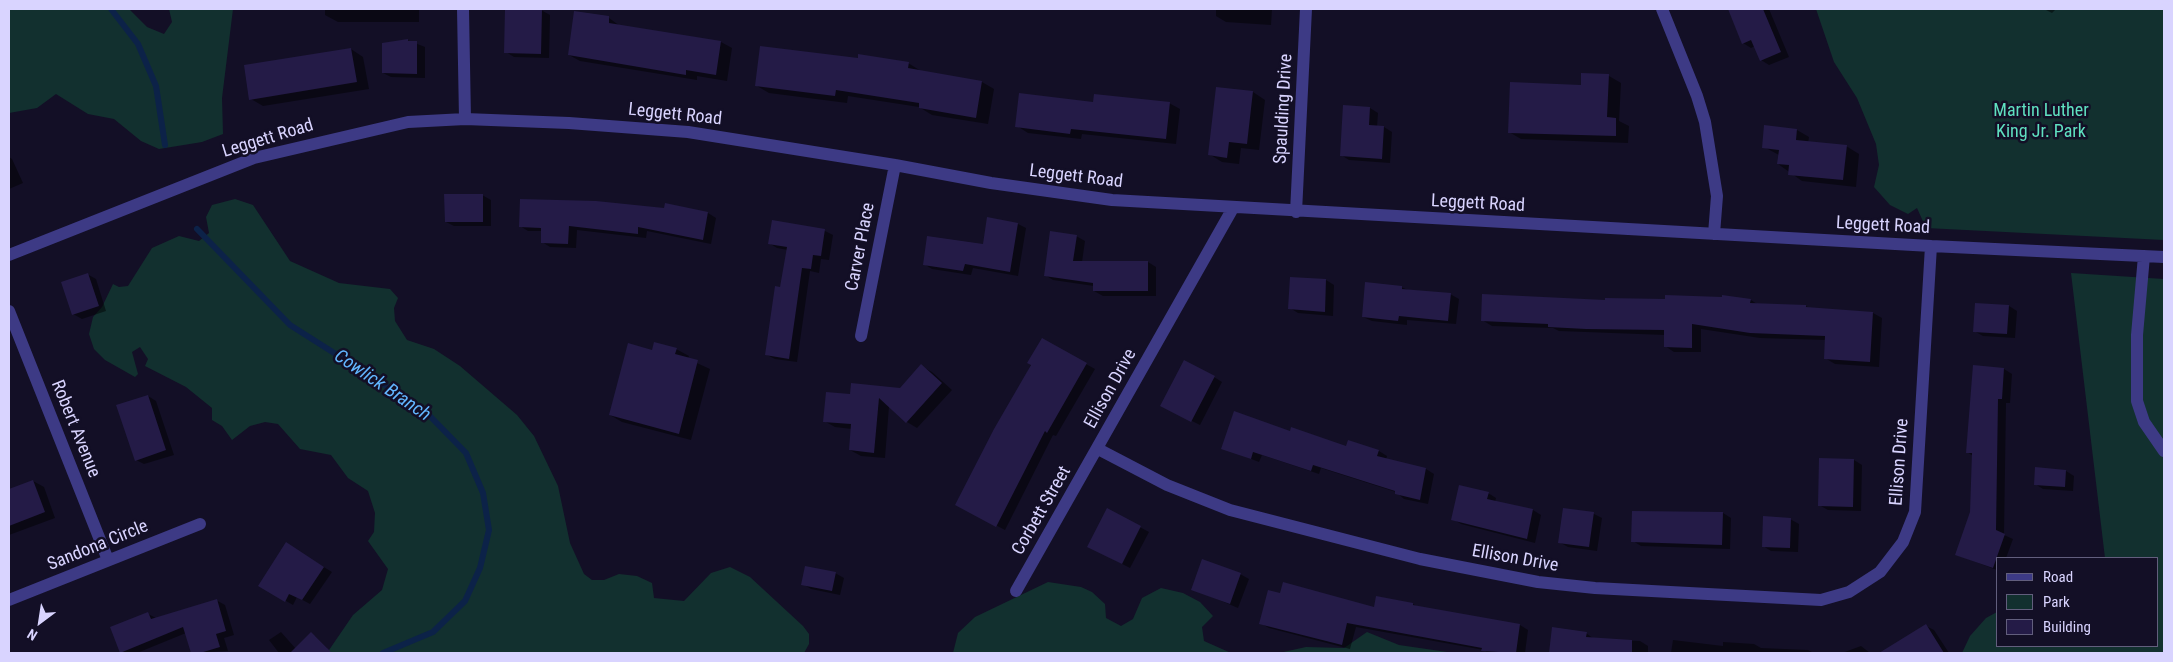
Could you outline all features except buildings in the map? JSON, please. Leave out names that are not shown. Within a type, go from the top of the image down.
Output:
[{"type":"street","points":[[462,9],[465,119]]},
{"type":"street","name":"Spaulding Drive","points":[[1296,212],[1306,9]]},
{"type":"street","points":[[1662,9],[1698,96],[1705,122],[1717,196],[1714,234]]},
{"type":"street","name":"Leggett Road","points":[[9,255],[254,158],[349,134],[408,122],[465,119],[569,123],[688,132],[895,165],[992,184],[1112,200],[1296,212],[2164,257]]},
{"type":"street","name":"Carver Place","points":[[861,336],[895,165]]},
{"type":"street","name":"Ellison Drive","points":[[1233,208],[1098,449],[1167,485],[1230,510],[1420,559],[1538,582],[1595,588],[1821,600],[1849,592],[1880,572],[1903,542],[1915,512],[1931,246]]},
{"type":"street","points":[[2144,256],[2137,335],[2137,401],[2144,422],[2164,451]]},
{"type":"street","name":"Robert Avenue","points":[[9,310],[108,560]]},
{"type":"street","name":"Corbett Street","points":[[1016,591],[1098,449]]},
{"type":"street","name":"Sandona Circle","points":[[9,600],[200,524]]},
{"type":"green space","points":[[9,9],[129,9],[147,27],[164,34],[172,22],[169,9],[233,9],[222,98],[223,134],[202,142],[159,149],[141,141],[114,119],[88,114],[56,94],[37,108],[9,113]]},
{"type":"green space","name":"Martin Luther King Jr. Park","points":[[1816,9],[2164,9],[2164,240],[1926,228],[1917,208],[1908,214],[1890,205],[1874,187],[1879,165],[1876,144],[1857,98],[1834,62]]},
{"type":"green space","points":[[235,199],[253,205],[290,261],[339,283],[390,289],[398,298],[394,308],[395,321],[407,340],[434,349],[460,366],[517,415],[534,436],[558,486],[570,543],[584,574],[592,580],[604,580],[619,574],[637,576],[652,583],[654,598],[684,601],[711,573],[730,567],[750,577],[803,626],[809,634],[809,644],[804,653],[327,653],[353,615],[382,590],[388,569],[368,541],[374,532],[375,513],[368,491],[348,478],[331,455],[300,449],[278,424],[265,422],[250,426],[232,440],[222,426],[212,420],[212,408],[186,387],[145,366],[148,359],[140,347],[132,352],[138,374],[135,377],[105,360],[94,349],[89,334],[93,317],[102,307],[113,284],[119,287],[128,286],[152,248],[179,236],[199,241],[209,233],[206,217],[212,205]]},
{"type":"green space","points":[[2071,273],[2164,279],[2164,653],[1962,653],[1970,636],[1986,618],[1996,613],[1996,647],[2158,647],[2158,557],[2105,557]]},
{"type":"green space","points":[[1048,582],[1081,587],[1092,592],[1105,604],[1106,618],[1121,626],[1133,619],[1142,598],[1161,588],[1183,593],[1200,602],[1213,616],[1202,627],[1204,641],[1231,653],[953,653],[958,633],[975,617]]},
{"type":"green space","points":[[1367,632],[1399,645],[1454,653],[1279,653],[1306,647],[1344,648]]},
{"type":"waterway","name":"Cowlick Branch","points":[[111,9],[138,44],[156,86],[165,145]]},
{"type":"waterway","name":"Cowlick Branch","points":[[197,229],[290,325],[424,410],[466,453],[483,493],[489,530],[480,568],[465,601],[433,632],[383,653]]}]
